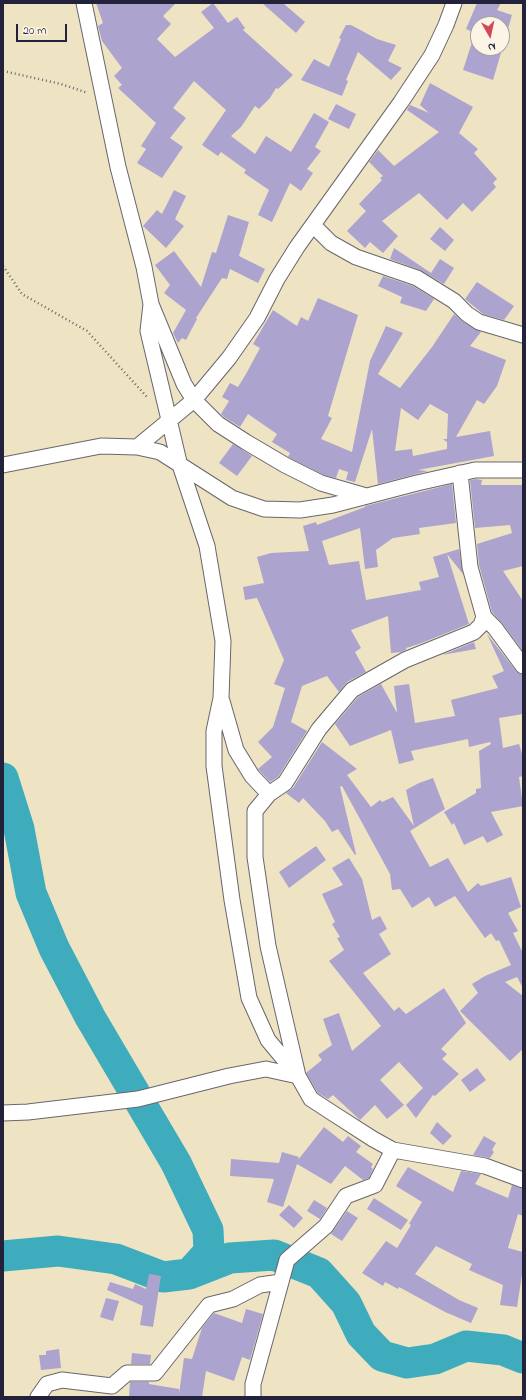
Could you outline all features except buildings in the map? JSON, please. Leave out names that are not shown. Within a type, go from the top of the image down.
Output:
[{"type":"street","points":[[84,3],[118,167],[144,267],[151,304],[184,384],[194,400],[218,424],[285,465],[321,483],[366,496]]},
{"type":"street","points":[[137,448],[194,400],[229,358],[257,318],[277,279],[313,225],[401,102],[432,55],[446,25],[454,3]]},
{"type":"street","points":[[313,225],[331,243],[356,257],[417,278],[454,301],[467,314],[479,322],[523,335]]},
{"type":"street","points":[[151,304],[148,331],[178,462],[207,546],[223,641],[221,698],[214,731],[214,766],[232,900],[249,998],[268,1040],[298,1076],[311,1099],[373,1139],[393,1150],[485,1166],[523,1180]]},
{"type":"street","points":[[3,465],[101,446],[137,448],[160,452],[178,462],[206,483],[232,498],[264,509],[300,510],[333,505],[475,470],[523,470]]},
{"type":"street","points":[[460,473],[470,567],[484,617],[495,628],[523,666]]},
{"type":"street","points":[[298,1076],[268,946],[255,858],[254,811],[269,794],[285,783],[319,729],[352,690],[405,660],[474,632],[481,625],[484,617]]},
{"type":"street","points":[[221,698],[236,750],[252,776],[269,794]]},
{"type":"street","points":[[3,1113],[28,1112],[138,1099],[229,1076],[266,1069],[298,1076]]},
{"type":"street","points":[[253,1397],[253,1384],[287,1260],[326,1226],[346,1196],[375,1185],[393,1150]]},
{"type":"street","points":[[38,1397],[47,1384],[62,1380],[112,1386],[127,1373],[155,1373],[209,1305],[233,1299],[260,1285],[281,1282]]},
{"type":"path","points":[[3,71],[61,84],[104,99]]},
{"type":"path","points":[[3,266],[22,294],[87,331],[148,398]]},
{"type":"waterway","points":[[3,778],[19,829],[31,893],[54,948],[90,1017],[176,1163],[208,1230],[209,1252],[189,1274]]},
{"type":"waterway","points":[[3,1256],[58,1251],[116,1259],[163,1277],[189,1274],[230,1258],[274,1255],[319,1273],[346,1303],[361,1334],[382,1356],[407,1363],[435,1359],[466,1346],[503,1350],[523,1358]]}]
